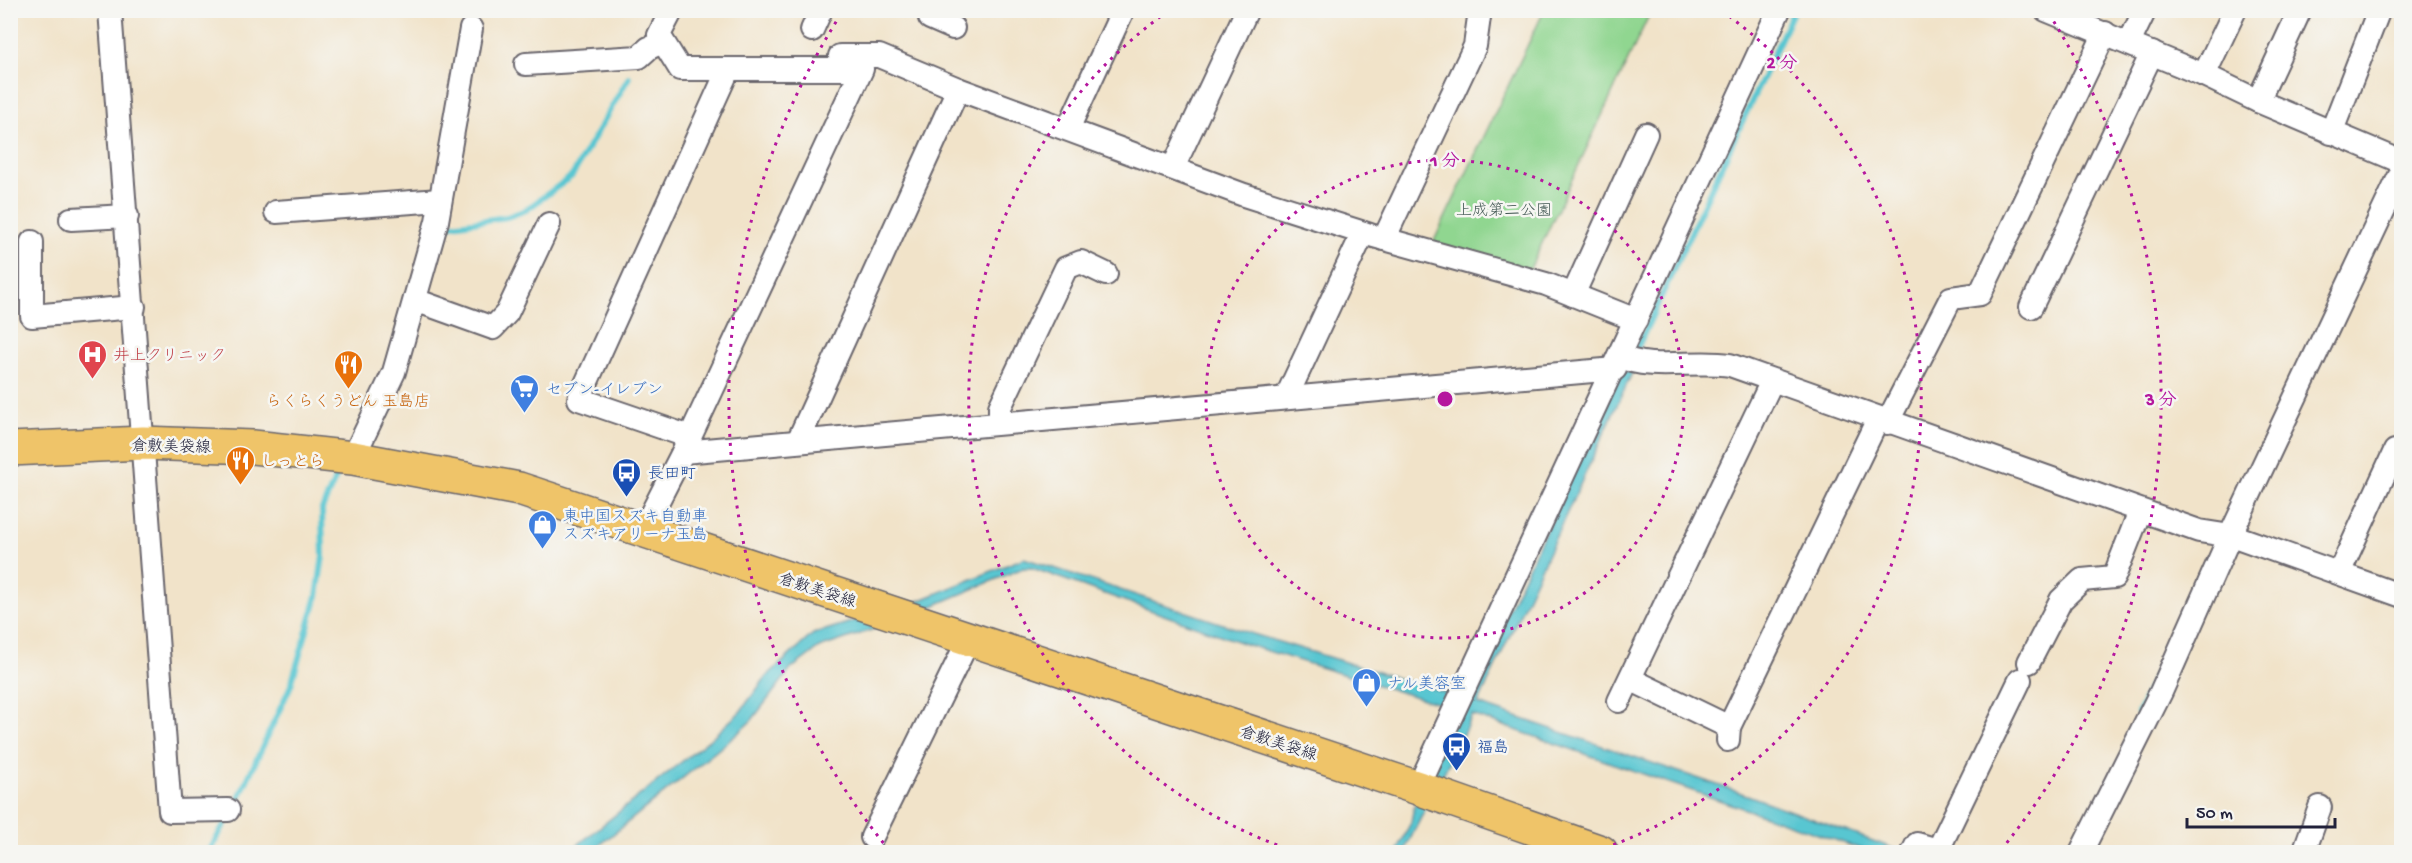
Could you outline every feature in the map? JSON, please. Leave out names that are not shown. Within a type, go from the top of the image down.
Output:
[{"type":"main road","name":"倉敷美袋線","points":[[10,449],[143,443],[253,447],[353,458],[519,489],[968,641],[1418,788],[1601,852]]},
{"type":"street","points":[[110,10],[170,811],[228,810]]},
{"type":"street","points":[[643,530],[687,444],[862,69],[680,69],[659,35],[672,10]]},
{"type":"street","points":[[933,10],[930,18],[954,28]]},
{"type":"street","points":[[1068,129],[1123,10]]},
{"type":"street","points":[[1173,168],[1247,10]]},
{"type":"street","points":[[1286,398],[1475,46],[1480,10]]},
{"type":"street","points":[[1418,788],[1457,703],[1624,362],[1636,320],[1779,10]]},
{"type":"street","points":[[2046,10],[2204,75],[2398,164],[2222,535],[2161,692],[2081,852]]},
{"type":"street","points":[[2129,43],[2145,10]]},
{"type":"street","points":[[2204,75],[2235,10]]},
{"type":"street","points":[[2258,101],[2300,10]]},
{"type":"street","points":[[2331,133],[2379,10]]},
{"type":"street","points":[[353,458],[394,372],[421,302],[471,28]]},
{"type":"street","points":[[1630,679],[1729,733],[1882,421],[1951,298],[1980,294],[2105,33]]},
{"type":"street","points":[[526,64],[639,57],[649,48],[879,56],[958,89],[1244,195],[1373,236],[1546,284],[1636,320]]},
{"type":"street","points":[[2031,307],[2152,53]]},
{"type":"street","points":[[728,70],[579,399],[687,444],[798,441],[1286,398],[1624,362],[1708,361],[1730,365],[2140,511],[2222,535],[2402,596]]},
{"type":"street","points":[[798,441],[958,89]]},
{"type":"street","points":[[1574,295],[1646,134]]},
{"type":"street","points":[[276,212],[440,200]]},
{"type":"street","points":[[71,219],[127,216]]},
{"type":"street","points":[[421,302],[493,328],[507,313],[549,224]]},
{"type":"street","points":[[32,242],[32,316],[134,307]]},
{"type":"street","points":[[1000,423],[1000,407],[1066,268],[1081,262],[1106,274]]},
{"type":"street","points":[[1619,701],[1772,381]]},
{"type":"street","points":[[2339,573],[2395,451]]},
{"type":"street","points":[[1913,852],[1917,844],[1938,850],[2061,600],[2082,580],[2114,577],[2140,511]]},
{"type":"street","points":[[872,837],[968,641]]},
{"type":"street","points":[[2304,852],[2320,807]]},
{"type":"green space","name":"上成第二公園","points":[[1544,11],[1651,11],[1528,273],[1433,243]]},
{"type":"water","points":[[1621,371],[1633,371],[1478,704],[1750,796],[1903,852],[1870,852],[1472,715],[1404,852],[1397,852],[1411,822],[1414,806],[1432,774],[1449,707],[1248,645],[1032,568],[1023,568],[892,623],[819,648],[791,669],[752,720],[736,735],[591,852],[569,852],[710,739],[740,712],[766,677],[813,634],[918,601],[1024,558],[1253,634],[1466,699]]},
{"type":"waterway","points":[[1634,355],[1794,10]]},
{"type":"waterway","points":[[444,229],[445,226],[507,217],[526,210],[572,176],[629,77]]},
{"type":"waterway","points":[[209,852],[237,802],[291,685],[317,596],[323,556],[322,509],[336,477]]},
{"type":"waterway","points":[[2138,713],[2167,651]]},
{"type":"place","name":"井上クリニック","points":[[93,380]]},
{"type":"place","name":"らくらくうどん 玉島店","points":[[348,390]]},
{"type":"place","name":"セブン-イレブン","points":[[525,414]]},
{"type":"place","name":"しっとら","points":[[240,486]]},
{"type":"place","name":"長田町","points":[[627,498]]},
{"type":"place","name":"東中国スズキ自動車 スズキアリーナ玉島","points":[[542,550]]},
{"type":"place","name":"ナル美容室","points":[[1366,708]]},
{"type":"place","name":"福島","points":[[1456,772]]}]
